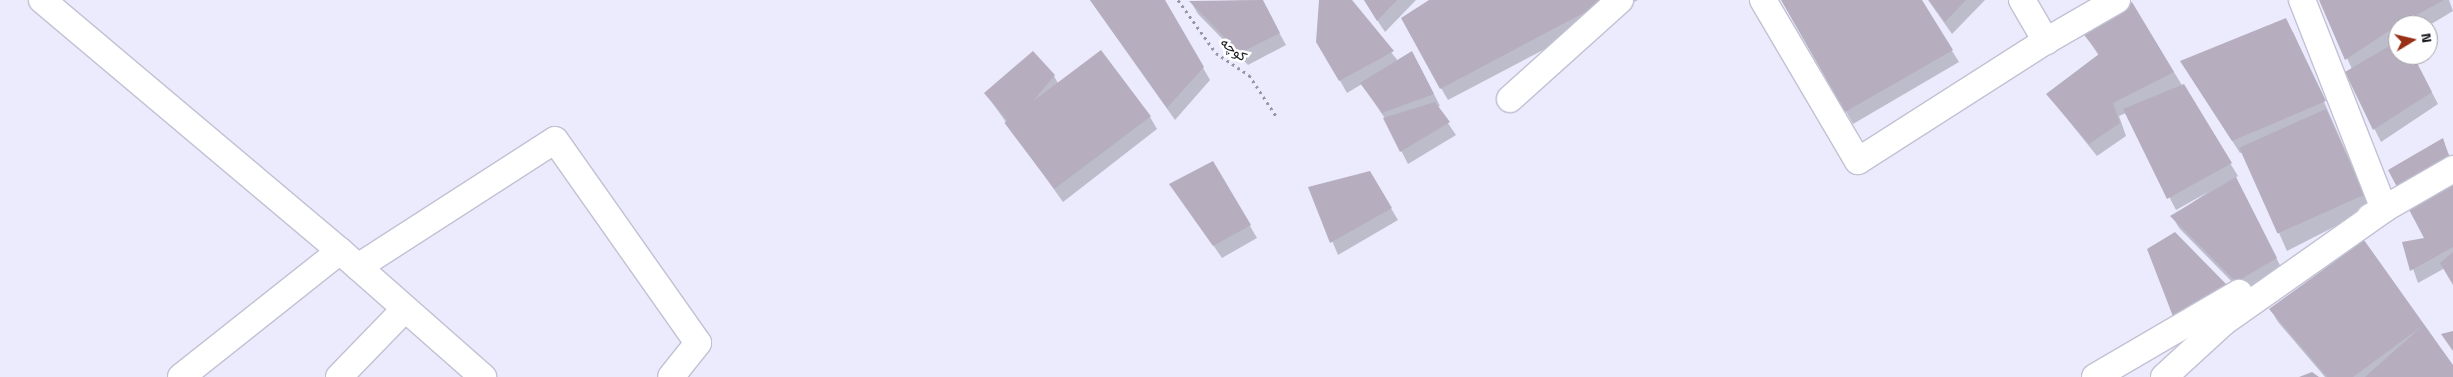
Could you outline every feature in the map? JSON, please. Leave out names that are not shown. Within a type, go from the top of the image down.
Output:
[{"type":"street","points":[[42,0],[349,259],[483,377]]},
{"type":"street","points":[[1510,100],[1620,0]]},
{"type":"street","points":[[1764,0],[1858,161],[2046,41],[2117,0]]},
{"type":"street","points":[[2022,0],[2046,41]]},
{"type":"street","points":[[2302,0],[2384,209]]},
{"type":"street","points":[[181,377],[349,259],[555,140],[698,343],[671,377]]},
{"type":"street","points":[[2095,377],[2453,169]]},
{"type":"street","points":[[2164,377],[2224,322],[2384,209]]},
{"type":"street","points":[[340,377],[405,309]]},
{"type":"path","name":"کوچه","points":[[1178,0],[1216,53],[1249,75],[1276,116]]},
{"type":"building","points":[[1090,0],[1165,0],[1204,67],[1167,108]]},
{"type":"building","points":[[1263,0],[1280,33],[1240,53],[1189,1]]},
{"type":"building","points":[[1319,0],[1352,0],[1394,51],[1339,81],[1316,42]]},
{"type":"building","points":[[1364,0],[1397,0],[1377,21]]},
{"type":"building","points":[[1429,0],[1608,0],[1440,89],[1401,18]]},
{"type":"building","points":[[1781,0],[1922,0],[1953,50],[1845,112]]},
{"type":"building","points":[[1929,0],[1966,0],[1945,22]]},
{"type":"building","points":[[2319,0],[2444,0],[2416,15],[2388,15],[2388,32],[2345,60]]},
{"type":"building","points":[[2132,2],[2174,72],[2113,103],[2120,123],[2089,144],[2046,94],[2099,54],[2081,31]]},
{"type":"building","points":[[2286,18],[2326,101],[2232,141],[2180,61]]},
{"type":"building","points":[[2388,47],[2388,65],[2418,65],[2432,92],[2373,130],[2345,72]]},
{"type":"building","points":[[1101,50],[1151,116],[1054,189],[1004,123]]},
{"type":"building","points":[[1033,51],[1055,75],[1012,126],[984,93]]},
{"type":"building","points":[[1412,51],[1434,94],[1382,113],[1360,83]]},
{"type":"building","points":[[2184,84],[2232,163],[2167,199],[2123,109]]},
{"type":"building","points":[[1435,102],[1450,122],[1400,152],[1383,118]]},
{"type":"building","points":[[2326,109],[2364,195],[2277,234],[2239,148]]},
{"type":"building","points":[[2443,138],[2453,168],[2453,247],[2410,271],[2402,242],[2424,238],[2388,170]]},
{"type":"building","points":[[1213,161],[1251,225],[1213,246],[1169,184]]},
{"type":"building","points":[[1370,171],[1392,208],[1330,243],[1308,187]]},
{"type":"building","points":[[2236,177],[2277,258],[2236,282],[2170,216]]},
{"type":"building","points":[[2175,232],[2227,285],[2174,319],[2147,249]]},
{"type":"building","points":[[2364,240],[2453,365],[2453,377],[2365,377],[2421,327],[2353,377],[2327,377],[2269,309]]},
{"type":"building","points":[[2453,252],[2453,285],[2440,263]]},
{"type":"building","points":[[2453,331],[2453,351],[2441,334]]},
{"type":"building","points":[[2312,372],[2319,377],[2299,377]]}]
